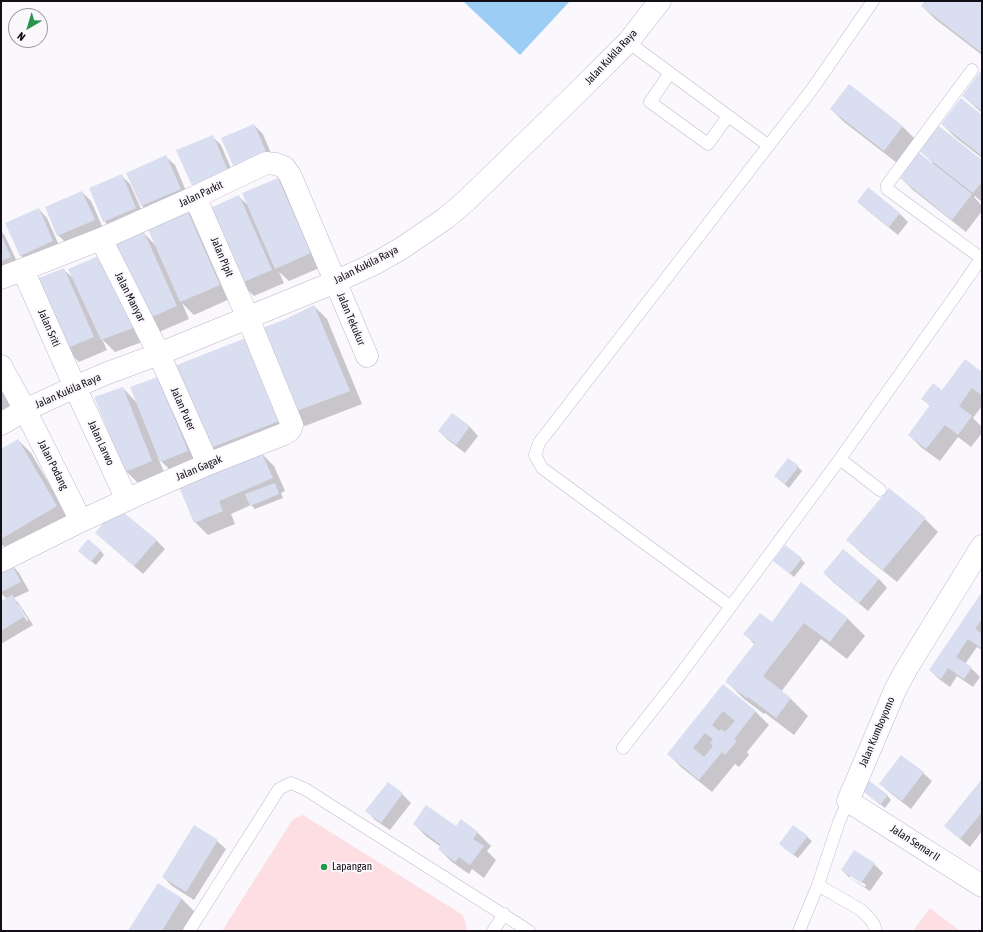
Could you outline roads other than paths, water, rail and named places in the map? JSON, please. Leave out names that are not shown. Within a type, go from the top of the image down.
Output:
[{"type":"street","name":"Jalan Kukila Raya","points":[[1,424],[25,410],[104,374],[159,354],[335,282],[376,263],[408,244],[446,218],[466,201],[585,86],[628,42],[660,1]]},
{"type":"street","name":"Jalan Parkit","points":[[1,278],[101,239],[266,163],[284,167],[290,175],[335,282]]},
{"type":"street","name":"Jalan Pipit","points":[[195,197],[248,318]]},
{"type":"street","name":"Jalan Manyar","points":[[101,239],[159,354]]},
{"type":"street","name":"Jalan Sriti","points":[[23,270],[75,387]]},
{"type":"street","name":"Jalan Tekukur","points":[[335,282],[367,356]]},
{"type":"street","name":"Jalan Gagak","points":[[1,561],[127,500],[208,464],[284,434],[290,430],[292,425],[248,318]]},
{"type":"street","name":"Jalan Puter","points":[[159,354],[208,464]]},
{"type":"street","name":"Jalan Podang","points":[[1,366],[81,521]]},
{"type":"street","name":"Jalan Larwo","points":[[75,387],[127,500]]},
{"type":"street","name":"Jalan Kumboyomo","points":[[848,800],[896,688],[982,546]]},
{"type":"street","name":"Jalan Semar II","points":[[848,800],[982,885]]},
{"type":"lane","points":[[730,606],[542,468],[535,455],[539,443],[813,88],[874,1]]},
{"type":"lane","points":[[628,42],[768,146]]},
{"type":"lane","points":[[624,748],[840,459],[981,258],[887,189],[887,185],[972,70]]},
{"type":"lane","points":[[670,73],[650,102],[708,144],[728,116]]},
{"type":"lane","points":[[840,459],[880,490]]},
{"type":"lane","points":[[189,931],[279,790],[291,783],[305,788],[529,931]]},
{"type":"lane","name":"Jalan Kumboyomo","points":[[799,931],[818,885],[838,822],[848,800]]},
{"type":"lane","points":[[818,885],[861,910],[870,918],[876,931]]},
{"type":"lane","points":[[493,931],[504,914]]},
{"type":"water","points":[[463,1],[570,1],[520,55]]},
{"type":"place","name":"Lapangan","points":[[324,867]]}]
